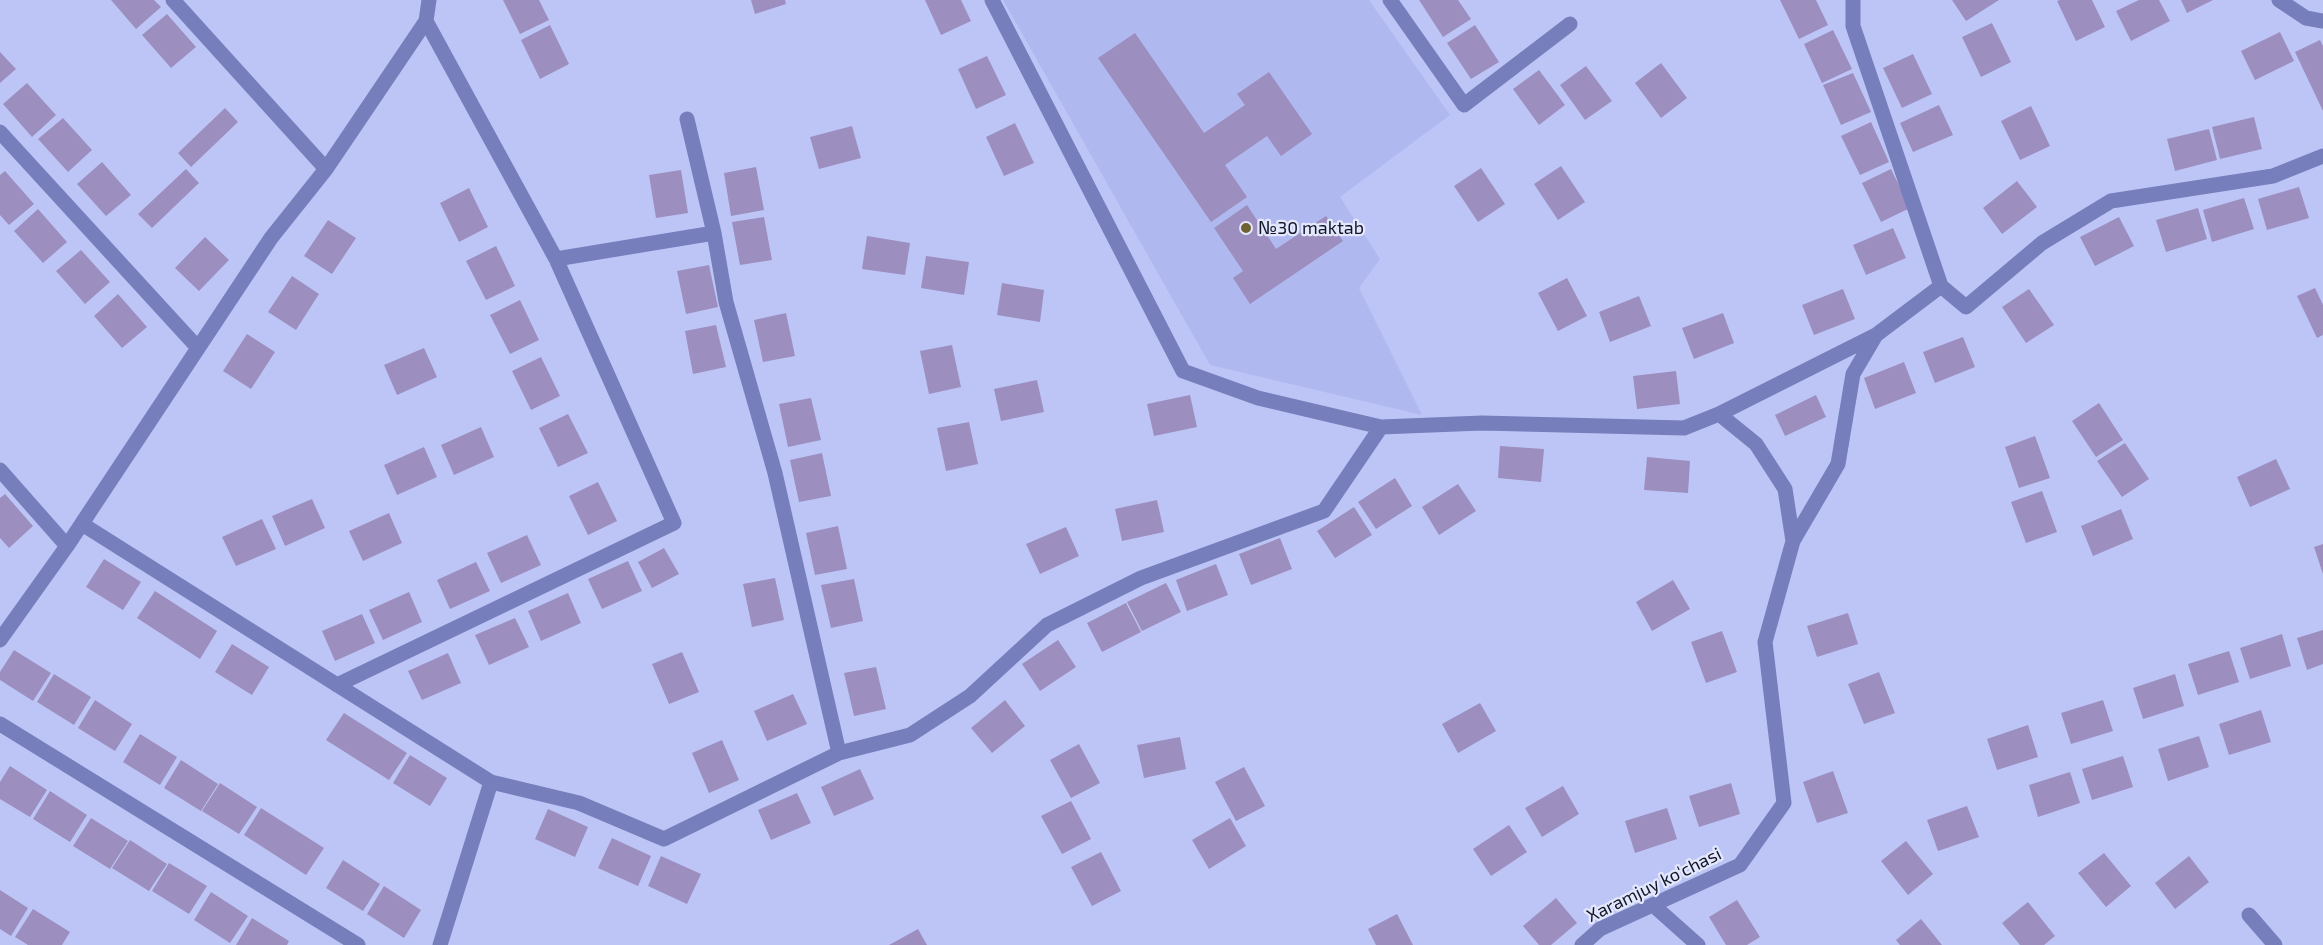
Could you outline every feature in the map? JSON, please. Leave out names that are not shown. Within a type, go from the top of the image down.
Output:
[{"type":"street","points":[[173,0],[326,169]]},
{"type":"street","points":[[0,640],[67,546],[271,238],[326,169],[426,21],[429,0]]},
{"type":"street","points":[[992,0],[1183,371],[1258,398],[1381,428],[1482,423],[1684,428],[1719,414],[1876,335],[1941,286]]},
{"type":"street","points":[[1390,0],[1464,105],[1570,24]]},
{"type":"street","points":[[1853,0],[1853,26],[1941,286],[1966,307],[2042,243],[2111,201],[2273,176],[2323,156]]},
{"type":"street","points":[[2279,0],[2306,18],[2323,21]]},
{"type":"street","points":[[337,685],[675,523],[556,259],[426,21]]},
{"type":"street","points":[[687,119],[714,233],[726,302],[775,473],[839,753]]},
{"type":"street","points":[[0,132],[198,348]]},
{"type":"street","points":[[556,259],[714,233]]},
{"type":"street","points":[[1792,541],[1838,464],[1853,374],[1876,335]]},
{"type":"street","points":[[1719,414],[1756,444],[1785,489],[1792,541]]},
{"type":"street","points":[[81,524],[491,782],[579,803],[664,839],[839,753],[910,735],[970,696],[1047,625],[1141,578],[1324,512],[1381,428]]},
{"type":"street","points":[[0,470],[67,546]]},
{"type":"street","name":"Xaramjuy ko'chasi","points":[[1582,945],[1600,929],[1740,865],[1784,804],[1765,642],[1792,541]]},
{"type":"street","points":[[0,724],[358,945]]},
{"type":"street","points":[[440,945],[491,782]]},
{"type":"street","points":[[1653,905],[1698,945]]},
{"type":"street","points":[[2249,915],[2275,945]]},
{"type":"shaded area","name":"№30 maktab","points":[[1003,0],[1369,0],[1450,115],[1340,197],[1380,259],[1359,288],[1422,415],[1210,365]]},
{"type":"building","points":[[111,0],[154,0],[161,7],[136,29]]},
{"type":"building","points":[[503,0],[539,0],[549,20],[520,34]]},
{"type":"building","points":[[751,0],[785,0],[786,4],[755,14]]},
{"type":"building","points":[[925,0],[961,0],[971,21],[941,35]]},
{"type":"building","points":[[1419,0],[1458,0],[1471,19],[1443,37]]},
{"type":"building","points":[[1780,0],[1816,0],[1828,25],[1799,39]]},
{"type":"building","points":[[1952,0],[1999,0],[1966,21]]},
{"type":"building","points":[[2092,0],[2105,27],[2076,41],[2057,1]]},
{"type":"building","points":[[2139,0],[2159,0],[2170,21],[2131,41],[2116,11]]},
{"type":"building","points":[[2181,0],[2213,0],[2187,13]]},
{"type":"building","points":[[167,14],[196,47],[171,68],[142,35]]},
{"type":"building","points":[[1992,23],[2011,62],[1981,77],[1962,37]]},
{"type":"building","points":[[550,25],[569,64],[540,79],[521,40]]},
{"type":"building","points":[[1475,25],[1499,62],[1471,79],[1447,43]]},
{"type":"building","points":[[1833,30],[1852,69],[1822,83],[1804,44]]},
{"type":"building","points":[[2280,32],[2294,61],[2255,80],[2241,51]]},
{"type":"building","points":[[1135,33],[1204,133],[1245,105],[1237,94],[1269,72],[1312,134],[1281,156],[1267,136],[1225,165],[1247,197],[1211,222],[1098,58]]},
{"type":"building","points":[[2320,40],[2323,46],[2323,111],[2295,52]]},
{"type":"building","points":[[0,52],[16,69],[0,83]]},
{"type":"building","points":[[1913,54],[1932,94],[1902,108],[1883,68]]},
{"type":"building","points":[[987,56],[1006,95],[976,109],[958,69]]},
{"type":"building","points":[[1661,63],[1687,98],[1661,118],[1635,83]]},
{"type":"building","points":[[1586,66],[1612,101],[1585,120],[1560,85]]},
{"type":"building","points":[[1539,70],[1565,105],[1539,125],[1513,89]]},
{"type":"building","points":[[1853,73],[1871,112],[1841,125],[1823,85]]},
{"type":"building","points":[[27,83],[56,115],[32,137],[3,104]]},
{"type":"building","points":[[1939,105],[1953,135],[1913,152],[1900,123]]},
{"type":"building","points":[[2031,106],[2050,146],[2020,160],[2001,121]]},
{"type":"building","points":[[225,108],[238,122],[191,167],[178,153]]},
{"type":"building","points":[[2254,117],[2262,149],[2220,159],[2212,127]]},
{"type":"building","points":[[63,118],[92,150],[68,172],[38,139]]},
{"type":"building","points":[[1871,122],[1889,162],[1860,175],[1841,136]]},
{"type":"building","points":[[1015,123],[1034,163],[1004,176],[986,137]]},
{"type":"building","points":[[852,126],[861,158],[819,169],[810,137]]},
{"type":"building","points":[[2209,129],[2217,160],[2175,171],[2167,139]]},
{"type":"building","points":[[102,162],[131,195],[106,216],[77,184]]},
{"type":"building","points":[[1561,166],[1585,202],[1558,220],[1534,184]]},
{"type":"building","points":[[756,167],[764,210],[731,216],[724,173]]},
{"type":"building","points":[[1481,168],[1505,204],[1478,222],[1454,186]]},
{"type":"building","points":[[186,169],[199,183],[152,228],[138,214]]},
{"type":"building","points":[[1891,169],[1910,208],[1881,222],[1862,183]]},
{"type":"building","points":[[681,170],[688,213],[656,218],[649,175]]},
{"type":"building","points":[[5,171],[34,204],[9,225],[0,215],[0,175]]},
{"type":"building","points":[[2017,181],[2037,207],[2002,234],[1983,208]]},
{"type":"building","points":[[2299,187],[2309,218],[2267,230],[2258,199]]},
{"type":"building","points":[[469,188],[488,227],[459,242],[440,203]]},
{"type":"building","points":[[2244,198],[2254,229],[2212,242],[2203,210]]},
{"type":"building","points":[[1247,205],[1276,249],[1326,216],[1343,241],[1250,304],[1233,278],[1243,271],[1214,228]]},
{"type":"building","points":[[2198,208],[2207,239],[2166,252],[2156,220]]},
{"type":"building","points":[[38,209],[67,242],[43,263],[14,231]]},
{"type":"building","points":[[764,217],[772,260],[740,265],[732,222]]},
{"type":"building","points":[[2119,217],[2134,246],[2095,266],[2080,237]]},
{"type":"building","points":[[328,220],[356,238],[332,274],[304,256]]},
{"type":"building","points":[[1893,228],[1906,258],[1866,275],[1853,245]]},
{"type":"building","points":[[867,236],[910,243],[905,275],[862,269]]},
{"type":"building","points":[[205,237],[229,260],[199,291],[175,268]]},
{"type":"building","points":[[496,246],[515,286],[486,300],[466,261]]},
{"type":"building","points":[[81,250],[110,282],[85,304],[56,271]]},
{"type":"building","points":[[926,256],[969,262],[964,295],[921,288]]},
{"type":"building","points":[[709,265],[718,307],[686,314],[677,271]]},
{"type":"building","points":[[292,276],[319,294],[296,330],[268,312]]},
{"type":"building","points":[[1567,278],[1587,316],[1558,331],[1538,293]]},
{"type":"building","points":[[1002,283],[1044,290],[1040,322],[997,315]]},
{"type":"building","points":[[2315,288],[2323,305],[2323,335],[2317,338],[2297,296]]},
{"type":"building","points":[[1843,289],[1855,319],[1814,335],[1802,305]]},
{"type":"building","points":[[2029,289],[2054,325],[2026,343],[2002,307]]},
{"type":"building","points":[[118,294],[147,327],[122,348],[94,316]]},
{"type":"building","points":[[1639,296],[1651,326],[1610,342],[1599,312]]},
{"type":"building","points":[[520,300],[539,340],[510,354],[490,315]]},
{"type":"building","points":[[786,313],[795,356],[763,362],[754,320]]},
{"type":"building","points":[[1723,313],[1734,343],[1694,359],[1682,328]]},
{"type":"building","points":[[716,325],[726,367],[693,374],[685,331]]},
{"type":"building","points":[[247,334],[275,352],[251,389],[223,371]]},
{"type":"building","points":[[1963,337],[1975,367],[1935,383],[1923,352]]},
{"type":"building","points":[[952,345],[961,387],[929,394],[920,351]]},
{"type":"building","points":[[424,348],[437,377],[397,395],[384,365]]},
{"type":"building","points":[[541,357],[560,396],[531,410],[512,371]]},
{"type":"building","points":[[1904,362],[1916,393],[1875,409],[1864,378]]},
{"type":"building","points":[[1676,371],[1680,404],[1637,409],[1633,376]]},
{"type":"building","points":[[1037,380],[1044,412],[1001,421],[994,389]]},
{"type":"building","points":[[1190,395],[1197,427],[1154,436],[1147,404]]},
{"type":"building","points":[[1816,395],[1826,417],[1785,436],[1775,415]]},
{"type":"building","points":[[811,398],[821,440],[788,447],[779,404]]},
{"type":"building","points":[[2099,403],[2123,440],[2096,457],[2072,421]]},
{"type":"building","points":[[568,414],[588,453],[558,467],[539,428]]},
{"type":"building","points":[[969,422],[978,464],[946,471],[937,428]]},
{"type":"building","points":[[481,427],[494,457],[454,475],[441,445]]},
{"type":"building","points":[[2035,436],[2050,478],[2019,488],[2005,447]]},
{"type":"building","points":[[2125,443],[2149,479],[2122,497],[2097,461]]},
{"type":"building","points":[[1500,446],[1544,449],[1541,482],[1498,478]]},
{"type":"building","points":[[424,447],[437,477],[397,495],[384,465]]},
{"type":"building","points":[[822,453],[831,496],[799,502],[790,460]]},
{"type":"building","points":[[1647,457],[1690,461],[1688,493],[1644,490]]},
{"type":"building","points":[[2276,459],[2290,489],[2250,507],[2237,477]]},
{"type":"building","points":[[1395,478],[1412,506],[1376,529],[1358,502]]},
{"type":"building","points":[[598,482],[617,521],[588,535],[569,496]]},
{"type":"building","points":[[1458,484],[1476,511],[1439,535],[1422,507]]},
{"type":"building","points":[[2042,491],[2057,532],[2026,543],[2011,502]]},
{"type":"building","points":[[5,494],[33,526],[9,548],[0,538],[0,498]]},
{"type":"building","points":[[312,499],[325,528],[285,546],[272,516]]},
{"type":"building","points":[[1157,500],[1164,532],[1122,541],[1115,509]]},
{"type":"building","points":[[1354,507],[1372,535],[1335,558],[1317,531]]},
{"type":"building","points":[[2121,509],[2133,539],[2093,556],[2081,526]]},
{"type":"building","points":[[389,513],[402,543],[363,561],[349,531]]},
{"type":"building","points":[[262,519],[276,549],[236,566],[222,537]]},
{"type":"building","points":[[838,526],[847,569],[815,575],[806,533]]},
{"type":"building","points":[[1066,527],[1079,556],[1040,574],[1026,544]]},
{"type":"building","points":[[527,535],[541,565],[501,583],[487,553]]},
{"type":"building","points":[[1280,538],[1292,569],[1251,585],[1239,554]]},
{"type":"building","points":[[2323,544],[2323,574],[2314,547]]},
{"type":"building","points":[[664,548],[679,574],[652,588],[638,562]]},
{"type":"building","points":[[104,559],[141,582],[123,610],[86,587]]},
{"type":"building","points":[[628,561],[642,591],[602,609],[588,579]]},
{"type":"building","points":[[476,562],[490,591],[450,609],[437,580]]},
{"type":"building","points":[[1216,564],[1228,595],[1187,611],[1176,580]]},
{"type":"building","points":[[775,578],[784,620],[752,627],[743,584]]},
{"type":"building","points":[[854,579],[863,621],[831,628],[821,585]]},
{"type":"building","points":[[1673,580],[1690,609],[1652,631],[1636,602]]},
{"type":"building","points":[[1166,583],[1181,612],[1142,631],[1127,602]]},
{"type":"building","points":[[155,591],[217,631],[200,659],[137,618]]},
{"type":"building","points":[[409,592],[422,622],[383,640],[369,610]]},
{"type":"building","points":[[568,593],[581,623],[541,641],[528,611]]},
{"type":"building","points":[[1126,603],[1141,632],[1102,652],[1087,623]]},
{"type":"building","points":[[1848,613],[1858,644],[1817,657],[1807,626]]},
{"type":"building","points":[[362,614],[375,643],[335,661],[322,631]]},
{"type":"building","points":[[515,618],[529,647],[489,665],[475,635]]},
{"type":"building","points":[[2323,630],[2323,664],[2307,670],[2297,638]]},
{"type":"building","points":[[1722,631],[1737,672],[1706,683],[1691,642]]},
{"type":"building","points":[[2282,634],[2291,666],[2250,679],[2240,648]]},
{"type":"building","points":[[1058,640],[1076,667],[1040,691],[1022,664]]},
{"type":"building","points":[[232,644],[269,667],[252,695],[215,672]]},
{"type":"building","points":[[14,650],[51,673],[33,701],[0,680],[0,672]]},
{"type":"building","points":[[2229,651],[2239,682],[2198,695],[2188,664]]},
{"type":"building","points":[[682,652],[699,692],[669,704],[652,664]]},
{"type":"building","points":[[448,653],[461,683],[422,700],[408,671]]},
{"type":"building","points":[[876,667],[886,709],[854,716],[844,673]]},
{"type":"building","points":[[1879,672],[1895,713],[1864,724],[1848,684]]},
{"type":"building","points":[[54,674],[91,697],[74,725],[37,702]]},
{"type":"building","points":[[2175,674],[2184,706],[2143,719],[2133,688]]},
{"type":"building","points":[[793,694],[807,724],[767,741],[754,711]]},
{"type":"building","points":[[95,700],[132,724],[115,751],[78,728]]},
{"type":"building","points":[[1005,700],[1025,726],[992,753],[971,728]]},
{"type":"building","points":[[2103,700],[2113,731],[2071,744],[2061,713]]},
{"type":"building","points":[[1480,703],[1496,731],[1458,753],[1442,724]]},
{"type":"building","points":[[2261,710],[2271,742],[2229,755],[2219,724]]},
{"type":"building","points":[[344,713],[407,753],[389,780],[326,740]]},
{"type":"building","points":[[2028,725],[2038,757],[1997,770],[1987,739]]},
{"type":"building","points":[[140,734],[177,757],[160,785],[123,762]]},
{"type":"building","points":[[2199,736],[2209,767],[2168,781],[2158,749]]},
{"type":"building","points":[[1180,737],[1186,769],[1144,778],[1137,745]]},
{"type":"building","points":[[722,740],[739,780],[709,793],[692,753]]},
{"type":"building","points":[[1079,744],[1100,783],[1071,798],[1050,760]]},
{"type":"building","points":[[410,755],[447,778],[430,806],[393,783]]},
{"type":"building","points":[[2123,756],[2133,787],[2092,800],[2082,769]]},
{"type":"building","points":[[181,760],[218,784],[201,811],[164,788]]},
{"type":"building","points":[[10,766],[47,790],[30,817],[0,799],[0,782]]},
{"type":"building","points":[[1244,767],[1265,806],[1236,821],[1215,782]]},
{"type":"building","points":[[860,769],[874,799],[834,816],[821,787]]},
{"type":"building","points":[[1833,771],[1848,813],[1817,823],[1803,782]]},
{"type":"building","points":[[2070,772],[2080,803],[2038,817],[2029,785]]},
{"type":"building","points":[[220,783],[257,807],[239,834],[202,811]]},
{"type":"building","points":[[1731,783],[1740,814],[1699,827],[1689,796]]},
{"type":"building","points":[[1563,786],[1579,814],[1542,837],[1525,808]]},
{"type":"building","points":[[50,791],[87,815],[70,842],[33,819]]},
{"type":"building","points":[[797,793],[811,823],[771,840],[758,810]]},
{"type":"building","points":[[1071,801],[1091,839],[1062,854],[1041,816]]},
{"type":"building","points":[[1967,806],[1979,837],[1938,851],[1927,820]]},
{"type":"building","points":[[261,808],[324,848],[306,875],[244,835]]},
{"type":"building","points":[[1667,808],[1677,839],[1635,853],[1625,821]]},
{"type":"building","points":[[548,809],[588,827],[575,857],[535,839]]},
{"type":"building","points":[[91,818],[128,841],[110,869],[73,846]]},
{"type":"building","points":[[1230,818],[1246,846],[1209,869],[1192,840]]},
{"type":"building","points":[[1509,825],[1527,852],[1491,876],[1473,849]]},
{"type":"building","points":[[612,838],[651,856],[638,886],[598,868]]},
{"type":"building","points":[[130,840],[167,864],[149,891],[112,868]]},
{"type":"building","points":[[1906,841],[1933,874],[1908,895],[1881,861]]},
{"type":"building","points":[[1101,852],[1121,891],[1092,906],[1071,867]]},
{"type":"building","points":[[2104,853],[2131,886],[2106,907],[2078,873]]},
{"type":"building","points":[[661,856],[701,874],[687,904],[648,886]]},
{"type":"building","points":[[2189,856],[2209,882],[2175,909],[2155,883]]},
{"type":"building","points":[[343,860],[380,884],[363,911],[326,888]]},
{"type":"building","points":[[169,863],[207,886],[189,914],[152,891]]},
{"type":"building","points":[[384,886],[421,910],[404,938],[367,914]]},
{"type":"building","points":[[0,890],[28,908],[11,936],[0,929]]},
{"type":"building","points":[[211,892],[248,916],[230,943],[194,920]]},
{"type":"building","points":[[1556,898],[1577,923],[1551,945],[1539,945],[1523,926]]},
{"type":"building","points":[[1737,900],[1760,937],[1747,945],[1726,945],[1709,917]]},
{"type":"building","points":[[2028,902],[2055,936],[2044,945],[2020,945],[2002,923]]},
{"type":"building","points":[[33,909],[70,932],[62,945],[28,945],[15,937]]},
{"type":"building","points":[[1397,914],[1413,945],[1376,945],[1368,929]]},
{"type":"building","points":[[252,918],[289,941],[287,945],[236,945]]},
{"type":"building","points":[[1921,919],[1942,945],[1900,945],[1896,940]]},
{"type":"building","points":[[918,929],[927,945],[889,945]]},
{"type":"place","name":"№30 maktab","points":[[1246,228]]}]
